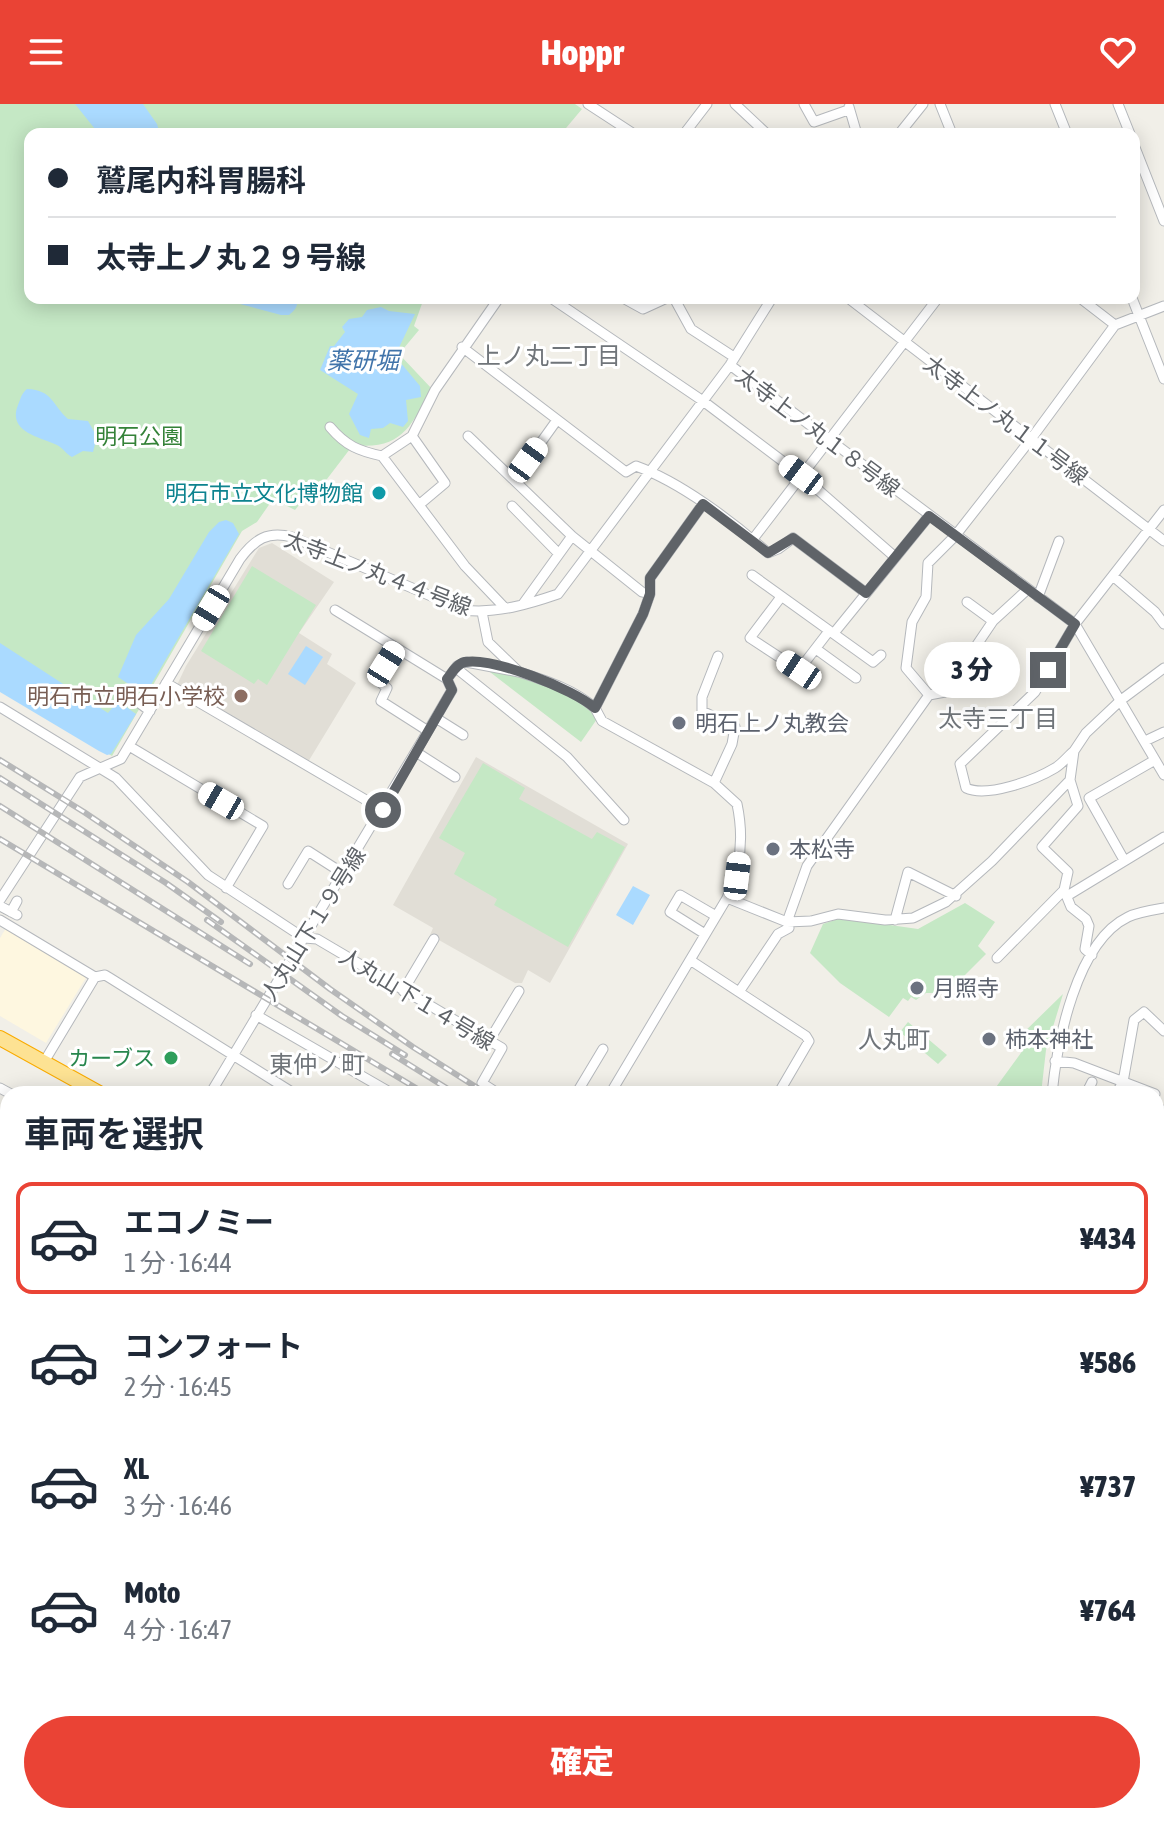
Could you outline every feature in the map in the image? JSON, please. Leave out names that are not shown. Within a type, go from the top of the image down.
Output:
[{"type":"highway","points":[[0,1038],[87,1086]]},
{"type":"street","points":[[588,104],[621,128]]},
{"type":"street","points":[[689,128],[707,104]]},
{"type":"street","points":[[735,104],[761,128]]},
{"type":"street","points":[[804,104],[814,122],[849,107],[855,128]]},
{"type":"street","points":[[904,128],[923,104]]},
{"type":"street","points":[[940,104],[950,128]]},
{"type":"street","points":[[1055,104],[1065,128]]},
{"type":"street","points":[[1118,104],[1128,128]]},
{"type":"street","points":[[1140,173],[1164,221]]},
{"type":"street","points":[[382,456],[412,436],[435,390],[494,304]]},
{"type":"street","points":[[563,304],[703,401],[801,475],[895,557]]},
{"type":"street","points":[[634,304],[643,309],[654,304]]},
{"type":"street","name":"太寺上ノ丸１８号線","points":[[677,304],[691,329],[830,440],[1075,624],[1161,766]]},
{"type":"street","name":"太寺上ノ丸４４号線","points":[[0,901],[80,777],[121,759],[146,708],[166,683],[251,545],[269,535],[292,537],[464,610],[482,612],[523,605],[558,594],[652,472],[732,361],[768,304]]},
{"type":"street","name":"太寺上ノ丸１１号線","points":[[856,304],[1164,541]]},
{"type":"street","points":[[753,539],[933,304]]},
{"type":"street","points":[[1088,304],[1115,325]]},
{"type":"street","points":[[1134,304],[1164,379]]},
{"type":"street","points":[[929,695],[906,668],[912,622],[926,597],[928,563],[955,536],[1115,325],[1164,306]]},
{"type":"street","points":[[462,347],[626,472],[636,466],[652,472],[703,504],[768,553],[793,538],[866,593]]},
{"type":"street","points":[[514,480],[557,420]]},
{"type":"street","points":[[330,427],[342,442],[357,451],[382,456],[465,566],[505,608]]},
{"type":"street","points":[[412,436],[445,483],[420,504]]},
{"type":"street","points":[[468,436],[572,536],[642,592],[650,594]]},
{"type":"street","points":[[595,708],[650,594],[650,578],[703,504]]},
{"type":"street","points":[[512,506],[559,554]]},
{"type":"street","points":[[1164,510],[1075,624],[1035,692],[960,764],[966,788],[992,792],[1056,767],[1121,700],[1164,668]]},
{"type":"street","points":[[781,597],[750,638],[799,670],[929,516]]},
{"type":"street","points":[[523,605],[572,536]]},
{"type":"street","points":[[1038,597],[1059,541]]},
{"type":"street","points":[[752,575],[873,662],[881,655]]},
{"type":"street","points":[[1113,576],[1155,612],[1164,624]]},
{"type":"street","points":[[739,992],[778,934],[788,925],[807,866],[929,695],[945,692],[993,621],[1028,589]]},
{"type":"street","points":[[967,602],[993,621]]},
{"type":"street","points":[[335,610],[447,679]]},
{"type":"street","points":[[482,612],[488,642],[519,672]]},
{"type":"street","points":[[396,648],[376,679],[387,688],[381,701],[428,731]]},
{"type":"street","points":[[816,649],[856,678]]},
{"type":"street","points":[[714,783],[732,744],[735,727],[702,711],[702,697],[718,656]]},
{"type":"street","points":[[615,1086],[727,898],[737,876],[741,821],[737,804],[714,783],[602,721],[595,708],[583,697],[519,672],[479,663],[466,662],[457,666],[567,757],[624,820]]},
{"type":"street","name":"人丸山下１９号線","points":[[214,1086],[383,810],[452,690],[447,679],[457,666]]},
{"type":"street","points":[[166,683],[383,810]]},
{"type":"street","points":[[123,691],[146,708]]},
{"type":"street","name":"人丸山下１４号線","points":[[0,707],[116,778],[208,875],[226,888],[304,938],[317,939],[502,1048],[482,1083],[487,1086]]},
{"type":"street","points":[[436,718],[463,735]]},
{"type":"street","points":[[1145,741],[1164,732]]},
{"type":"street","points":[[129,746],[263,826],[226,888]]},
{"type":"street","points":[[1074,751],[1070,780],[1078,806],[1042,847],[1068,872],[1066,893],[1071,907],[1086,919],[1089,926],[1085,949],[1092,955]]},
{"type":"street","points":[[416,752],[455,777]]},
{"type":"street","points":[[1124,860],[1089,798],[1161,766]]},
{"type":"street","points":[[727,898],[788,925],[838,914],[895,920],[913,918],[956,896],[1070,780]]},
{"type":"street","points":[[997,958],[1066,893],[1164,837]]},
{"type":"street","points":[[288,884],[308,851],[344,874]]},
{"type":"street","points":[[895,920],[908,872],[956,896]]},
{"type":"street","points":[[705,934],[670,912],[680,895],[716,916]]},
{"type":"street","points":[[0,901],[14,914],[17,901]]},
{"type":"street","points":[[1053,1086],[1055,1061],[1077,983],[1101,940],[1127,917],[1164,908]]},
{"type":"street","points":[[0,920],[95,977],[105,975],[282,1086]]},
{"type":"street","points":[[403,991],[434,939]]},
{"type":"street","points":[[690,960],[806,1036],[809,1041],[783,1086]]},
{"type":"street","points":[[44,1062],[95,977]]},
{"type":"street","points":[[489,1041],[519,991]]},
{"type":"street","points":[[1121,1086],[1134,1020],[1144,1012],[1164,1031]]},
{"type":"street","points":[[256,1015],[379,1086]]},
{"type":"street","points":[[581,1086],[603,1049]]},
{"type":"street","points":[[1055,1061],[1074,1063],[1134,1086]]},
{"type":"street","points":[[1090,1086],[1092,1082]]},
{"type":"shaded area","points":[[272,543],[334,582],[299,633],[332,654],[327,664],[356,683],[308,762],[177,685],[259,548]]},
{"type":"shaded area","points":[[476,757],[628,844],[550,983],[528,970],[522,983],[515,983],[430,935],[433,928],[393,905]]},
{"type":"shaded area","points":[[6,928],[87,976],[46,1043],[0,1016],[0,938]]},
{"type":"green space","name":"明石公園","points":[[0,104],[575,104],[582,109],[566,128],[24,128],[24,304],[422,304],[414,326],[419,330],[399,354],[432,389],[403,433],[383,444],[353,445],[314,496],[304,499],[295,510],[273,499],[257,522],[242,531],[112,756],[0,689]]},
{"type":"green space","points":[[252,566],[316,605],[267,685],[258,679],[254,684],[201,651]]},
{"type":"green space","points":[[486,669],[532,679],[563,690],[577,698],[597,719],[581,742]]},
{"type":"green space","points":[[483,763],[525,788],[519,799],[592,839],[597,832],[625,847],[568,947],[494,905],[497,899],[454,874],[465,853],[439,838]]},
{"type":"green space","name":"月照寺","points":[[965,903],[995,922],[978,946],[986,954],[947,993],[926,993],[916,1000],[911,997],[908,1001],[903,998],[889,1017],[840,983],[810,953],[823,924],[841,918],[918,929]]},
{"type":"green space","points":[[1063,994],[1046,1050],[1042,1086],[997,1086],[1023,1050],[1018,1038]]},
{"type":"green space","points":[[908,1022],[947,1055],[938,1064],[900,1032]]},
{"type":"water","points":[[75,104],[143,104],[158,128],[94,128]]},
{"type":"water","points":[[240,304],[297,304],[289,315]]},
{"type":"water","name":"薬研堀","points":[[381,307],[415,314],[395,356],[420,386],[421,397],[406,400],[408,421],[403,427],[390,423],[383,428],[371,429],[369,438],[360,435],[349,414],[358,394],[320,370],[330,346],[334,346],[345,332],[342,327],[349,319],[362,317],[367,310]]},
{"type":"water","points":[[27,389],[47,395],[68,419],[88,421],[97,437],[93,452],[83,451],[72,457],[57,445],[21,427],[16,414],[21,396]]},
{"type":"water","points":[[226,520],[233,523],[239,534],[145,695],[118,677],[136,635],[169,599],[209,532],[219,522]]},
{"type":"water","points":[[0,643],[108,713],[118,701],[136,714],[111,754],[99,751],[0,692]]},
{"type":"water","points":[[306,646],[323,657],[305,685],[288,674]]},
{"type":"water","points":[[633,886],[650,895],[633,925],[616,915]]},
{"type":"railway","points":[[0,760],[188,882],[330,989],[474,1086]]},
{"type":"railway","points":[[0,778],[166,883],[221,922]]},
{"type":"railway","points":[[0,806],[250,964]]},
{"type":"railway","points":[[0,839],[413,1086]]},
{"type":"railway","points":[[207,920],[342,1016],[405,1055]]},
{"type":"railway","points":[[392,1054],[443,1086]]},
{"type":"place","name":"明石市立文化博物館","points":[[379,493]]},
{"type":"place","name":"明石市立明石小学校","points":[[241,696]]},
{"type":"place","name":"明石上ノ丸教会","points":[[679,723]]},
{"type":"place","name":"本松寺","points":[[773,849]]},
{"type":"place","name":"月照寺","points":[[917,988]]},
{"type":"place","name":"柿本神社","points":[[989,1039]]},
{"type":"place","name":"カーブス","points":[[171,1058]]},
{"type":"district","name":"上ノ丸二丁目","points":[[549,356]]},
{"type":"district","name":"太寺三丁目","points":[[998,719]]},
{"type":"district","name":"人丸町","points":[[894,1040]]},
{"type":"district","name":"東仲ノ町","points":[[317,1065]]},
{"type":"route","points":[[383,810],[452,690],[447,679],[457,666],[466,662],[479,663],[519,672],[583,697],[595,708],[643,614],[650,594],[650,578],[703,504],[768,553],[793,538],[866,593],[929,516],[1075,624],[1048,670]]}]
